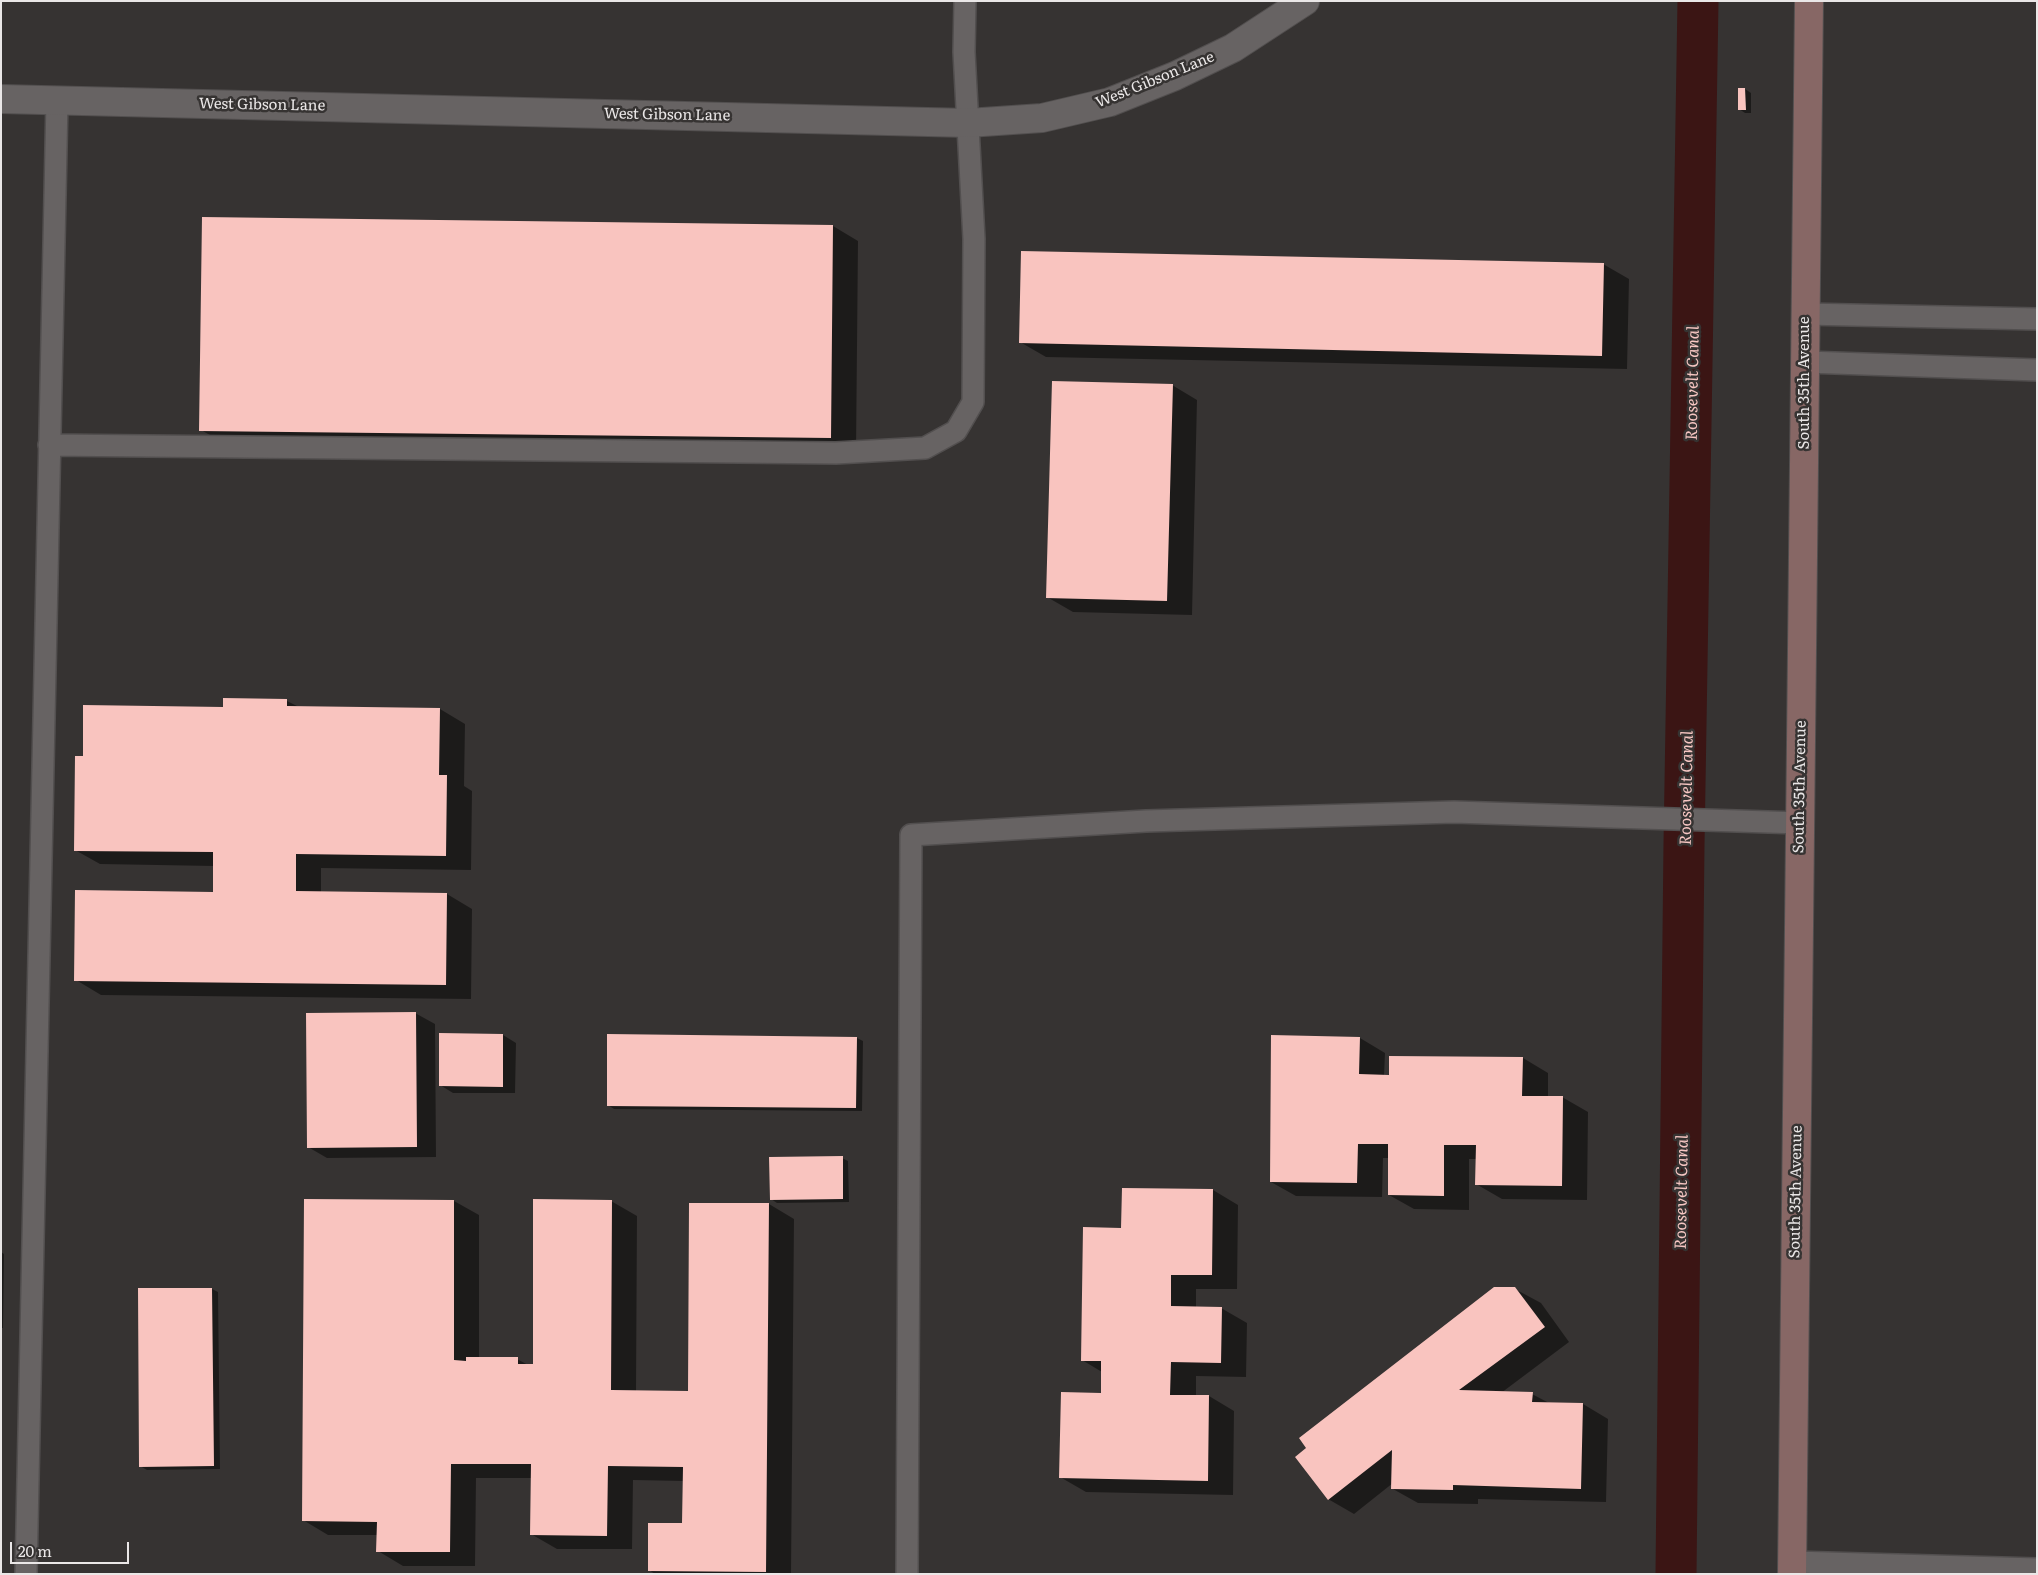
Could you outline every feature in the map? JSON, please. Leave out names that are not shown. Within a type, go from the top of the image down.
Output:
[{"type":"main road","name":"South 35th Avenue","points":[[1792,1568],[1809,1]]},
{"type":"street","name":"West Gibson Lane","points":[[1,99],[968,123],[1042,118],[1110,102],[1175,76],[1233,48],[1305,1]]},
{"type":"lane","points":[[49,445],[836,453],[925,448],[956,431],[973,402],[974,239],[964,52],[965,1]]},
{"type":"lane","points":[[26,1574],[57,100]]},
{"type":"lane","points":[[1806,314],[2037,319]]},
{"type":"lane","points":[[1806,362],[2037,370]]},
{"type":"lane","points":[[907,1574],[911,835],[1146,821],[1454,812],[1800,823]]},
{"type":"lane","points":[[1792,1568],[2037,1569]]},
{"type":"building","points":[[1738,88],[1745,88],[1746,110],[1738,110]]},
{"type":"building","points":[[202,217],[833,225],[831,438],[199,431]]},
{"type":"building","points":[[1021,251],[1604,263],[1602,356],[1019,343]]},
{"type":"building","points":[[1052,381],[1173,384],[1167,601],[1046,598]]},
{"type":"building","points":[[223,698],[287,699],[287,706],[440,708],[439,775],[447,775],[446,856],[296,854],[296,891],[447,893],[446,985],[74,981],[75,890],[213,892],[213,852],[74,851],[75,756],[83,756],[83,705],[223,707]]},
{"type":"building","points":[[416,1012],[417,1147],[307,1148],[306,1013]]},
{"type":"building","points":[[439,1033],[503,1034],[503,1087],[439,1086]]},
{"type":"building","points":[[607,1034],[857,1037],[856,1108],[607,1106]]},
{"type":"building","points":[[1271,1035],[1360,1037],[1359,1074],[1389,1075],[1389,1056],[1523,1057],[1522,1096],[1563,1096],[1562,1186],[1475,1185],[1476,1145],[1444,1145],[1444,1196],[1388,1195],[1388,1144],[1358,1144],[1357,1183],[1270,1182]]},
{"type":"building","points":[[843,1156],[843,1199],[770,1200],[769,1157]]},
{"type":"building","points":[[1122,1188],[1213,1189],[1212,1275],[1171,1275],[1171,1306],[1222,1307],[1221,1363],[1171,1362],[1170,1395],[1209,1395],[1208,1481],[1059,1478],[1061,1392],[1101,1393],[1101,1361],[1081,1361],[1083,1227],[1121,1228]]},
{"type":"building","points":[[304,1199],[454,1200],[454,1360],[466,1361],[466,1357],[518,1357],[518,1364],[533,1364],[533,1199],[612,1200],[611,1390],[688,1391],[689,1203],[769,1203],[766,1572],[648,1571],[648,1523],[682,1523],[683,1467],[608,1466],[607,1536],[530,1535],[531,1464],[451,1464],[450,1552],[376,1552],[377,1522],[302,1521]]},
{"type":"building","points":[[1494,1287],[1515,1287],[1545,1327],[1459,1390],[1533,1392],[1532,1402],[1583,1403],[1581,1489],[1453,1485],[1453,1490],[1391,1489],[1392,1450],[1328,1500],[1295,1457],[1306,1448],[1299,1438]]},
{"type":"building","points":[[138,1288],[212,1288],[214,1466],[139,1467]]},
{"type":"waterway","name":"Roosevelt Canal","points":[[1676,1574],[1684,844],[1698,1]]}]
